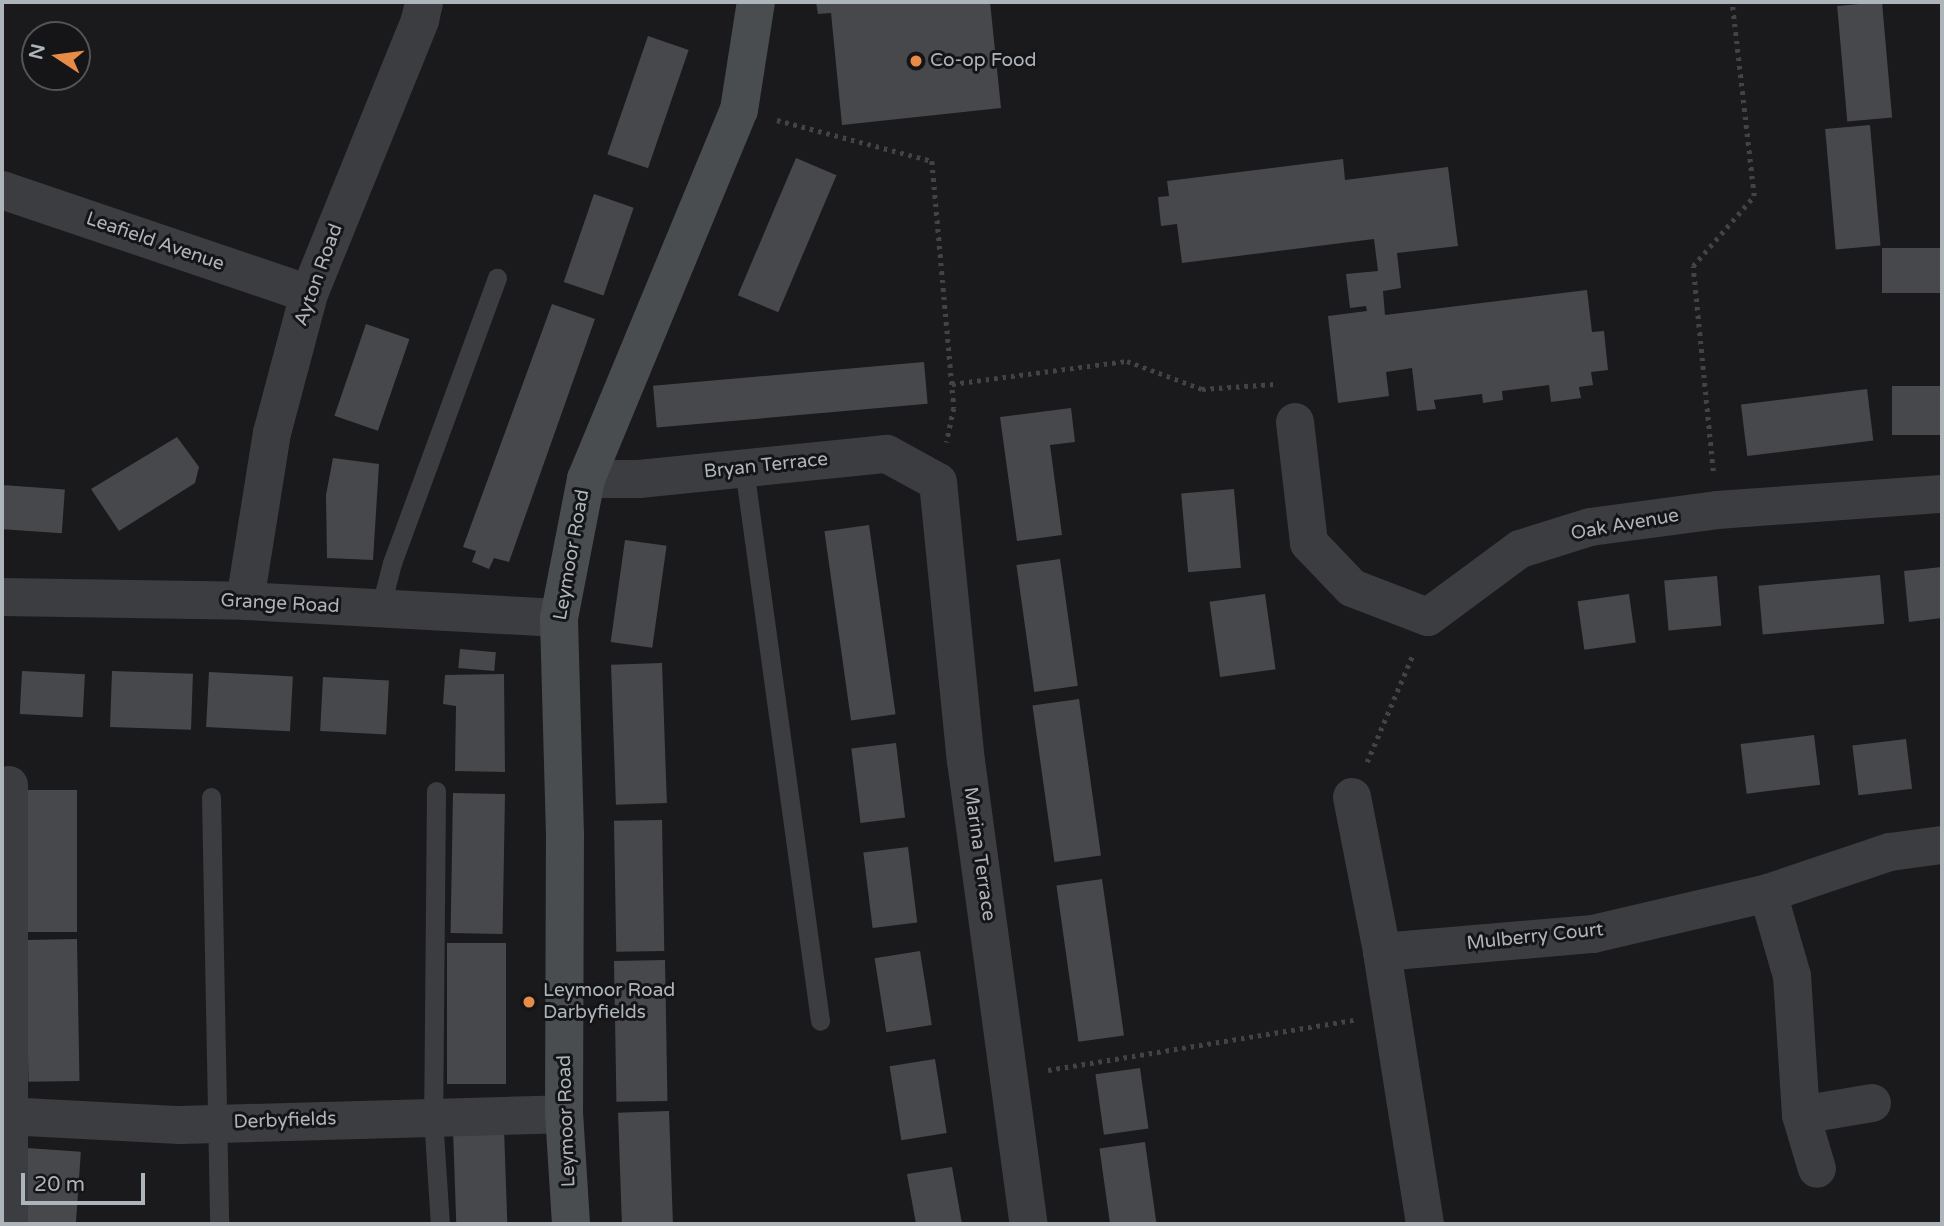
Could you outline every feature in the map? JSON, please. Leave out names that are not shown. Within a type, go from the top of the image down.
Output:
[{"type":"street","name":"Ayton Road","points":[[245,601],[272,433],[309,294],[421,20],[424,2]]},
{"type":"street","name":"Leymoor Road","points":[[571,1224],[564,1114],[565,835],[559,618],[586,479],[739,110],[755,2]]},
{"type":"street","name":"Leafield Avenue","points":[[2,190],[309,294]]},
{"type":"street","points":[[1295,422],[1309,543],[1352,588],[1428,617]]},
{"type":"street","name":"Bryan Terrace","points":[[586,479],[639,479],[887,454],[938,482]]},
{"type":"street","name":"Marina Terrace","points":[[938,482],[966,761],[1029,1224]]},
{"type":"street","name":"Oak Avenue","points":[[1428,617],[1521,549],[1591,527],[1717,510],[1942,494]]},
{"type":"street","name":"Grange Road","points":[[2,597],[245,601],[559,618]]},
{"type":"street","points":[[9,785],[6,1116],[9,1224]]},
{"type":"street","points":[[1352,797],[1382,952],[1425,1224]]},
{"type":"street","name":"Mulberry Court","points":[[1382,952],[1593,934],[1768,893],[1890,852],[1942,845]]},
{"type":"street","points":[[1768,893],[1792,976],[1801,1115],[1817,1169]]},
{"type":"street","points":[[1801,1115],[1872,1103]]},
{"type":"street","name":"Derbyfields","points":[[6,1116],[217,1123],[564,1114]]},
{"type":"lane","points":[[380,609],[392,563],[497,278]]},
{"type":"lane","points":[[744,468],[820,1021]]},
{"type":"lane","points":[[436,791],[433,1117],[440,1224]]},
{"type":"lane","points":[[211,796],[219,1224]]},
{"type":"path","points":[[1717,510],[1693,266],[1754,196],[1732,2]]},
{"type":"path","points":[[739,110],[932,161],[954,408],[938,482]]},
{"type":"path","points":[[952,384],[1127,361],[1202,389],[1295,383],[1295,422]]},
{"type":"path","points":[[1352,797],[1428,617]]},
{"type":"path","points":[[1009,1076],[1392,1014]]},
{"type":"building","name":"Co-op Food","points":[[816,2],[990,2],[1001,108],[842,125],[831,13],[818,14]]},
{"type":"building","points":[[1882,2],[1892,118],[1847,121],[1837,6]]},
{"type":"building","points":[[648,36],[689,50],[648,168],[607,154]]},
{"type":"building","points":[[1870,125],[1881,246],[1836,249],[1825,129]]},
{"type":"building","points":[[796,158],[837,175],[778,312],[738,295]]},
{"type":"building","points":[[1343,159],[1345,180],[1448,167],[1458,246],[1397,253],[1401,288],[1383,291],[1385,315],[1587,290],[1592,332],[1604,331],[1608,370],[1591,372],[1593,385],[1579,387],[1581,398],[1551,402],[1549,385],[1502,391],[1503,400],[1483,403],[1482,394],[1434,400],[1436,409],[1417,411],[1412,368],[1386,372],[1389,396],[1338,403],[1328,316],[1367,311],[1366,306],[1350,308],[1346,274],[1378,271],[1374,239],[1182,263],[1177,224],[1161,226],[1158,197],[1169,196],[1167,181]]},
{"type":"building","points":[[594,194],[634,208],[603,296],[564,282]]},
{"type":"building","points":[[1882,248],[1942,248],[1942,293],[1882,293]]},
{"type":"building","points":[[552,304],[595,319],[509,562],[494,558],[489,569],[472,562],[476,551],[463,547]]},
{"type":"building","points":[[366,324],[409,339],[378,431],[334,416]]},
{"type":"building","points":[[924,362],[928,404],[657,428],[653,386]]},
{"type":"building","points":[[1892,386],[1942,386],[1942,435],[1892,435]]},
{"type":"building","points":[[1867,389],[1873,441],[1747,456],[1741,404]]},
{"type":"building","points":[[1071,408],[1075,442],[1050,445],[1062,535],[1017,541],[1000,417]]},
{"type":"building","points":[[177,437],[199,467],[195,483],[119,531],[91,489]]},
{"type":"building","points":[[333,458],[379,464],[373,560],[327,558],[326,495]]},
{"type":"building","points":[[2,485],[65,489],[62,533],[2,529]]},
{"type":"building","points":[[1234,489],[1241,568],[1188,572],[1181,494]]},
{"type":"building","points":[[869,525],[896,714],[851,720],[824,531]]},
{"type":"building","points":[[625,540],[667,546],[652,648],[611,642]]},
{"type":"building","points":[[1060,559],[1078,686],[1034,692],[1016,565]]},
{"type":"building","points":[[1942,567],[1942,618],[1909,622],[1904,571]]},
{"type":"building","points":[[1880,575],[1884,624],[1763,634],[1758,586]]},
{"type":"building","points":[[1717,576],[1721,626],[1669,630],[1664,581]]},
{"type":"building","points":[[1265,594],[1276,669],[1220,677],[1210,602]]},
{"type":"building","points":[[1629,594],[1636,643],[1584,650],[1578,601]]},
{"type":"building","points":[[460,649],[496,652],[494,671],[458,668]]},
{"type":"building","points":[[662,663],[667,803],[616,805],[611,665]]},
{"type":"building","points":[[22,671],[85,674],[83,717],[20,714]]},
{"type":"building","points":[[112,671],[193,674],[191,730],[110,727]]},
{"type":"building","points":[[209,672],[293,676],[290,731],[206,727]]},
{"type":"building","points":[[504,674],[505,772],[455,771],[456,706],[443,704],[445,675]]},
{"type":"building","points":[[323,677],[389,680],[386,734],[320,731]]},
{"type":"building","points":[[1079,699],[1101,855],[1054,862],[1032,706]]},
{"type":"building","points":[[1814,735],[1820,785],[1747,794],[1741,744]]},
{"type":"building","points":[[1906,739],[1912,789],[1858,795],[1852,746]]},
{"type":"building","points":[[896,743],[905,817],[860,823],[851,748]]},
{"type":"building","points":[[24,790],[77,790],[77,932],[24,932]]},
{"type":"building","points":[[453,793],[505,794],[503,934],[451,933]]},
{"type":"building","points":[[662,820],[664,951],[616,952],[614,821]]},
{"type":"building","points":[[908,847],[917,922],[873,928],[863,852]]},
{"type":"building","points":[[1102,879],[1124,1035],[1078,1042],[1056,885]]},
{"type":"building","points":[[77,939],[79,1081],[28,1082],[26,940]]},
{"type":"building","points":[[447,943],[506,943],[506,1084],[447,1084]]},
{"type":"building","points":[[920,951],[932,1025],[886,1032],[875,958]]},
{"type":"building","points":[[665,960],[667,1101],[616,1102],[614,961]]},
{"type":"building","points":[[935,1059],[947,1133],[901,1140],[890,1066]]},
{"type":"building","points":[[1140,1068],[1148,1128],[1104,1135],[1095,1074]]},
{"type":"building","points":[[669,1111],[673,1224],[622,1224],[618,1113]]},
{"type":"building","points":[[504,1129],[507,1224],[456,1224],[453,1131]]},
{"type":"building","points":[[1145,1142],[1157,1224],[1110,1224],[1099,1148]]},
{"type":"building","points":[[27,1148],[81,1152],[76,1224],[22,1224]]},
{"type":"building","points":[[952,1167],[962,1224],[916,1224],[907,1174]]},
{"type":"place","name":"Co-op Food","points":[[916,61]]},
{"type":"place","name":"Leymoor Road Darbyfields","points":[[529,1002]]}]
